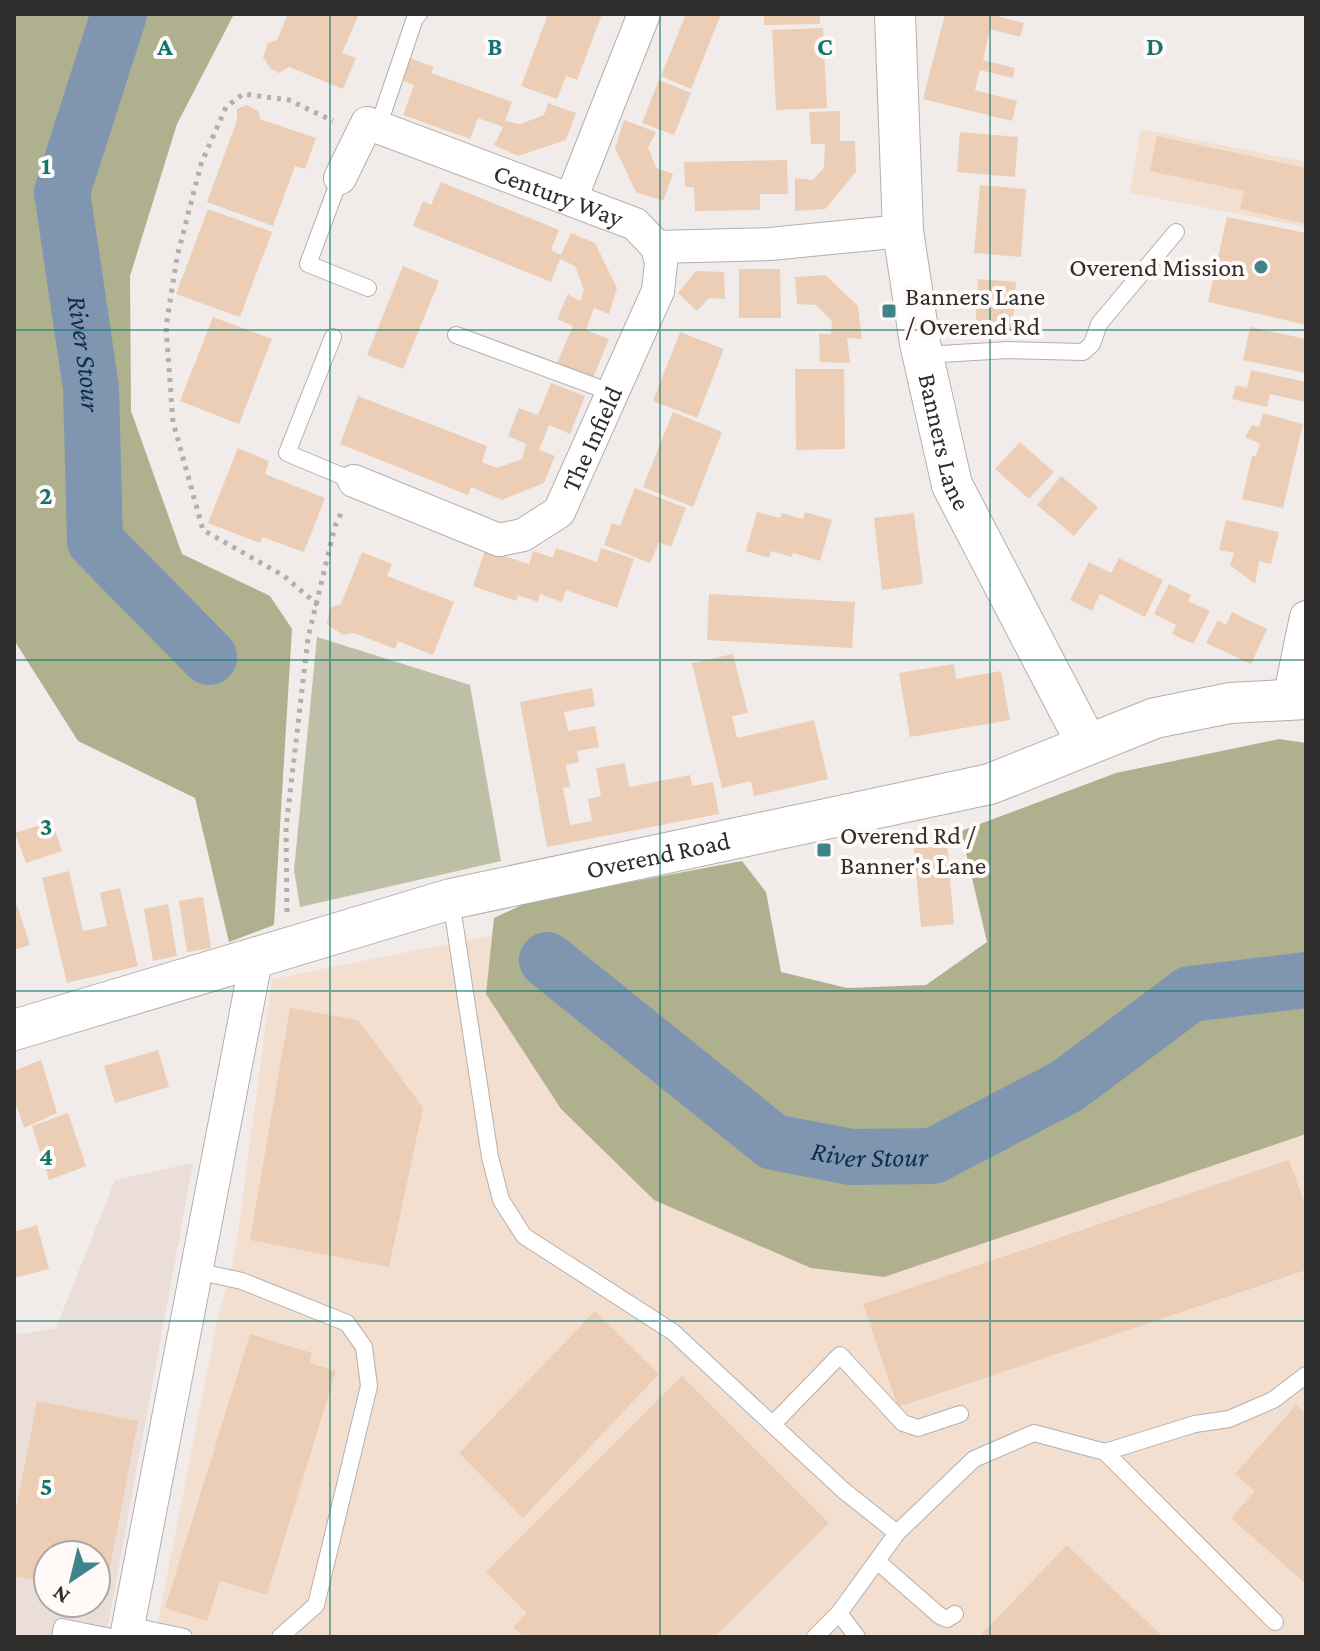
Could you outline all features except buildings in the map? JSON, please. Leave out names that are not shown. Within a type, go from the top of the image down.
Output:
[{"type":"street","points":[[571,199],[644,14]]},
{"type":"street","name":"Banners Lane","points":[[895,14],[903,231],[922,355],[952,485],[1087,744]]},
{"type":"street","points":[[340,178],[369,131]]},
{"type":"street","name":"Century Way","points":[[369,131],[571,199],[635,224],[657,247]]},
{"type":"street","points":[[657,247],[770,244],[903,231]]},
{"type":"street","name":"The Infield","points":[[354,481],[499,540],[523,535],[559,512],[658,291],[661,263],[657,247]]},
{"type":"street","points":[[1298,699],[1306,617]]},
{"type":"street","name":"Overend Road","points":[[14,1030],[451,899],[990,784],[1155,718],[1230,703],[1298,699]]},
{"type":"street","points":[[122,1633],[196,1271],[275,950]]},
{"type":"lane","points":[[369,131],[419,14]]},
{"type":"lane","points":[[340,178],[308,264],[368,288]]},
{"type":"lane","points":[[922,355],[1008,350],[1083,352],[1092,344],[1099,324],[1176,232]]},
{"type":"lane","points":[[456,335],[613,393]]},
{"type":"lane","points":[[333,337],[287,453],[354,481]]},
{"type":"lane","points":[[451,899],[475,1075],[501,1200],[524,1236],[673,1332],[843,1490],[897,1533]]},
{"type":"lane","points":[[196,1271],[242,1281],[347,1323],[364,1347],[369,1386],[316,1605],[280,1637]]},
{"type":"lane","points":[[773,1424],[840,1355],[903,1423],[918,1428],[960,1414]]},
{"type":"lane","points":[[1105,1452],[1195,1424],[1229,1419],[1273,1400],[1306,1375]]},
{"type":"lane","points":[[815,1637],[839,1613],[897,1533],[974,1459],[1034,1433],[1105,1452],[1275,1622]]},
{"type":"lane","points":[[877,1561],[940,1616],[947,1619],[955,1614]]},
{"type":"lane","points":[[839,1613],[857,1637]]},
{"type":"lane","points":[[60,1637],[62,1627],[184,1637]]},
{"type":"path","points":[[318,605],[284,576],[203,530],[173,422],[166,327],[177,257],[201,164],[226,107],[243,94],[289,100],[369,131]]},
{"type":"path","points":[[275,950],[284,897],[286,828],[308,638],[335,526],[354,481]]},
{"type":"shaded area","points":[[1141,129],[1306,162],[1306,227],[1130,193]]},
{"type":"shaded area","points":[[493,935],[486,994],[561,1109],[654,1200],[1199,1169],[1306,1134],[1306,1637],[155,1637],[218,1317],[235,1255],[272,979]]},
{"type":"shaded area","points":[[193,1163],[112,1604],[112,1539],[32,1539],[32,1619],[109,1619],[106,1637],[14,1637],[14,1335],[56,1328],[115,1180]]},
{"type":"green space","points":[[16,14],[234,14],[177,124],[130,276],[131,411],[182,554],[270,596],[292,629],[274,925],[229,942],[195,798],[78,741],[14,640]]},
{"type":"green space","points":[[317,637],[470,685],[501,861],[300,907],[294,870]]},
{"type":"green space","points":[[1279,739],[1306,743],[1306,1134],[884,1277],[811,1268],[654,1200],[561,1109],[486,994],[494,918],[530,901],[742,861],[766,892],[781,972],[847,988],[926,985],[987,942],[961,831],[1116,773]]},
{"type":"waterway","name":"River Stour","points":[[119,14],[62,192],[91,388],[95,541],[209,657]]},
{"type":"waterway","name":"River Stour","points":[[547,960],[773,1142],[851,1157],[933,1156],[1067,1086],[1190,994],[1306,980]]},
{"type":"place","name":"Overend Mission","points":[[1261,267]]},
{"type":"place","name":"Banners Lane / Overend Rd","points":[[889,311]]},
{"type":"place","name":"Overend Rd / Banner's Lane","points":[[824,850]]}]
